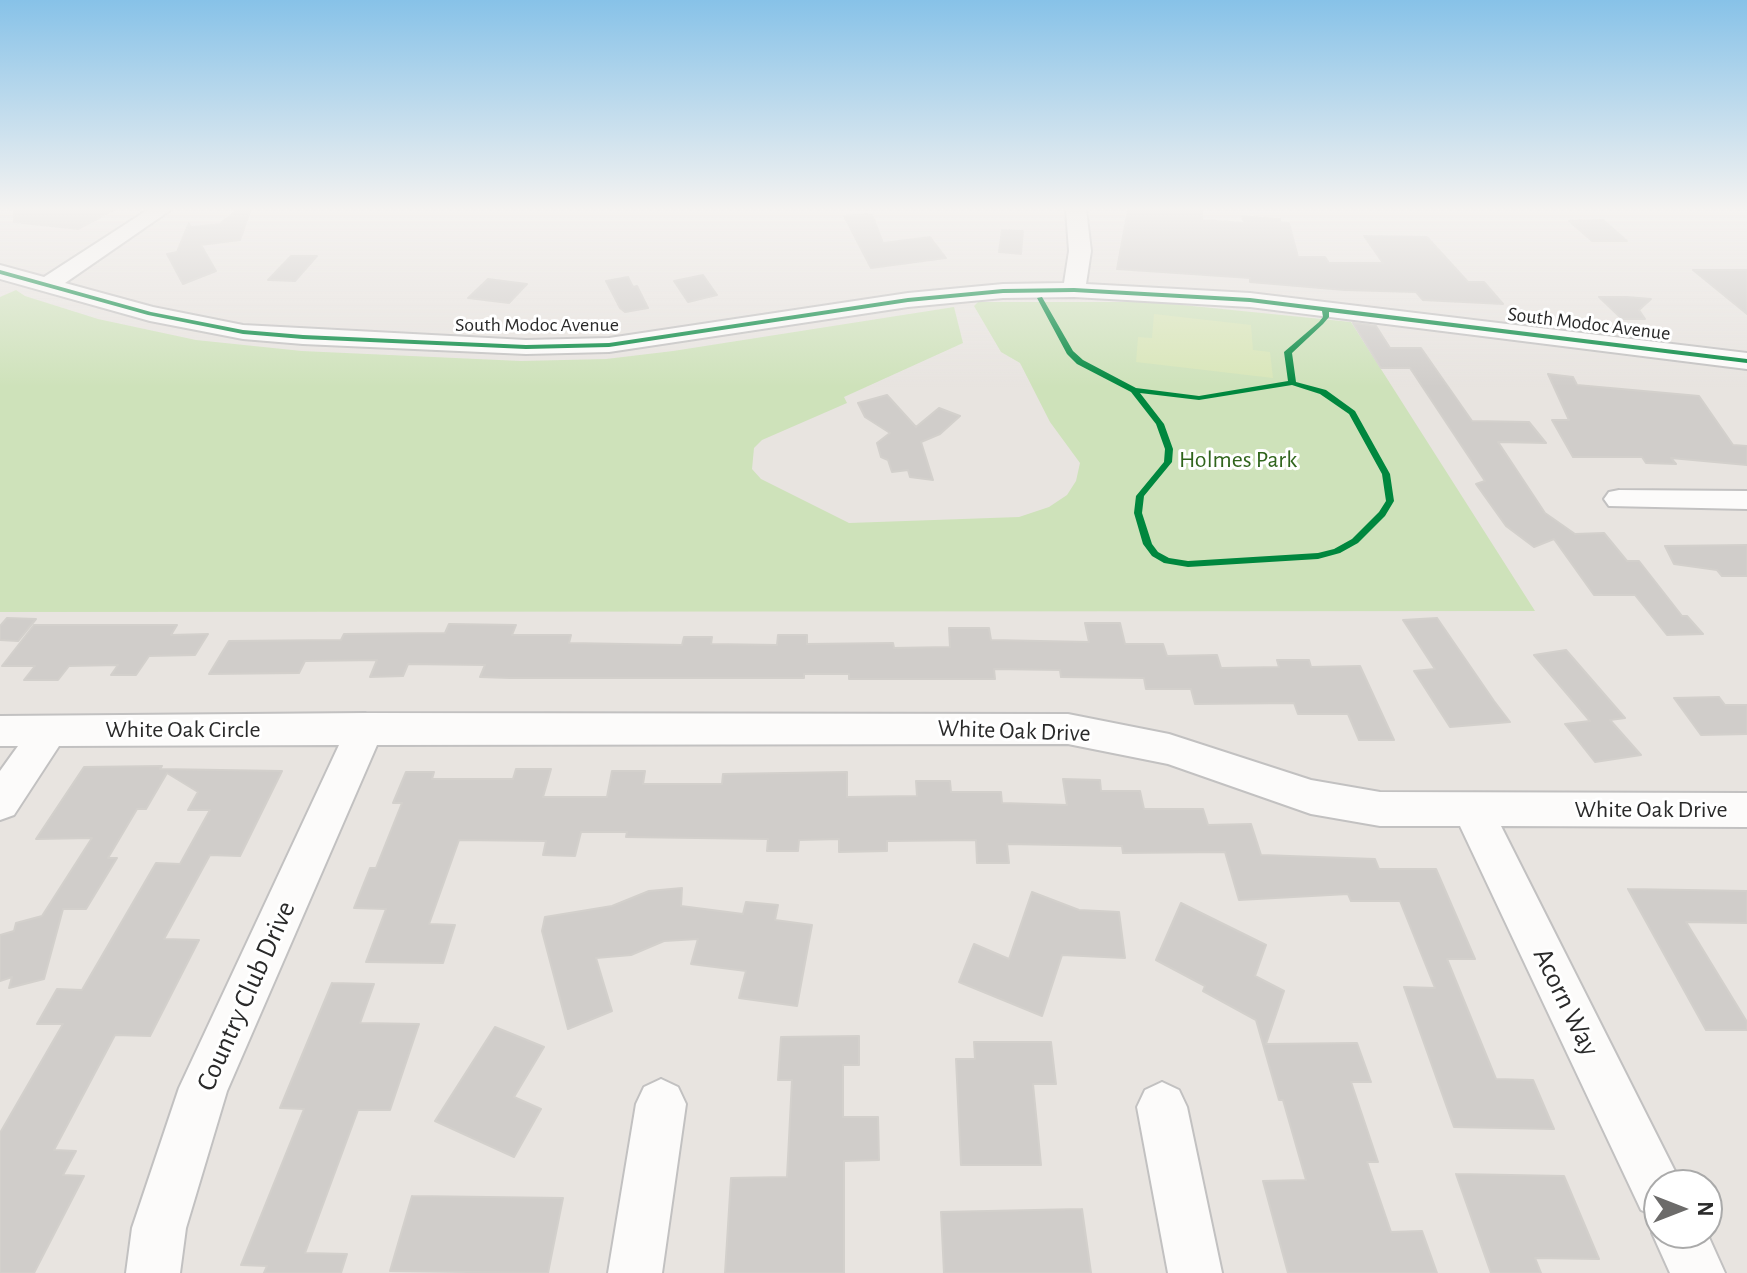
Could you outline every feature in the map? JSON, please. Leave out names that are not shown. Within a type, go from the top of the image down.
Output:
[{"type":"street","points":[[47,285],[72,268]]},
{"type":"street","points":[[1074,290],[1077,268]]},
{"type":"street","name":"South Modoc Avenue","points":[[0,272],[150,314],[243,332],[526,347],[651,340],[958,294],[1074,290],[1250,300],[1747,361]]},
{"type":"street","points":[[1619,499],[1747,500]]},
{"type":"street","name":"White Oak Circle","points":[[0,731],[366,728]]},
{"type":"street","name":"White Oak Drive","points":[[366,728],[1068,729],[1169,749],[1311,797],[1380,809],[1747,810]]},
{"type":"street","name":"Country Club Drive","points":[[153,1273],[159,1228],[179,1156],[203,1088],[366,728]]},
{"type":"street","points":[[0,803],[49,731]]},
{"type":"street","name":"Acorn Way","points":[[1473,811],[1648,1169]]},
{"type":"street","points":[[635,1273],[661,1104]]},
{"type":"street","points":[[1162,1107],[1195,1273]]},
{"type":"street","points":[[129,1273],[179,1156]]},
{"type":"street","points":[[1687,1249],[1698,1273]]},
{"type":"green space","name":"Holmes Park","points":[[16,290],[25,296],[98,319],[196,340],[302,351],[521,361],[606,359],[673,351],[954,307],[963,343],[844,397],[847,403],[762,440],[754,448],[752,469],[761,479],[849,523],[1019,517],[1049,507],[1067,495],[1076,481],[1080,463],[1050,422],[1020,363],[1001,352],[974,306],[978,302],[1153,302],[1351,322],[1535,611],[0,612],[0,297]]},
{"type":"green space","points":[[1154,314],[1251,325],[1253,350],[1270,352],[1273,378],[1136,362],[1138,337],[1152,338]]},
{"type":"building","points":[[175,268],[215,268],[216,271],[183,284]]},
{"type":"building","points":[[279,268],[306,268],[295,281],[268,280]]},
{"type":"building","points":[[1456,268],[1468,282],[1484,282],[1503,304],[1423,300],[1416,292],[1344,290],[1250,282],[1250,278],[1117,269]]},
{"type":"building","points":[[1693,270],[1747,270],[1747,314]]},
{"type":"building","points":[[703,275],[717,295],[688,302],[674,281]]},
{"type":"building","points":[[628,277],[633,287],[637,286],[648,308],[625,312],[620,308],[606,281]]},
{"type":"building","points":[[488,279],[527,284],[509,303],[468,298]]},
{"type":"building","points":[[1599,297],[1651,299],[1639,310],[1645,319],[1622,319]]},
{"type":"building","points":[[1353,323],[1376,326],[1390,348],[1421,348],[1472,421],[1529,422],[1546,443],[1498,442],[1545,513],[1575,534],[1604,533],[1627,561],[1639,561],[1682,616],[1687,616],[1703,634],[1667,635],[1635,595],[1594,595],[1554,539],[1534,547],[1506,526],[1476,484],[1485,481],[1410,368],[1381,368]]},
{"type":"building","points":[[1548,374],[1573,377],[1577,385],[1699,396],[1733,445],[1747,446],[1747,465],[1671,458],[1676,464],[1646,463],[1642,457],[1573,457],[1552,420],[1569,420]]},
{"type":"building","points":[[887,395],[916,427],[939,408],[960,416],[940,434],[921,442],[933,480],[910,477],[908,470],[892,472],[888,460],[881,457],[877,443],[890,433],[865,417],[858,403]]},
{"type":"building","points":[[1747,545],[1747,576],[1722,576],[1717,570],[1674,564],[1665,546]]},
{"type":"building","points":[[7,618],[36,619],[18,641],[0,640],[0,626]]},
{"type":"building","points":[[1437,618],[1510,722],[1450,727],[1414,671],[1435,669],[1403,620]]},
{"type":"building","points":[[1085,623],[1120,623],[1125,644],[1163,644],[1167,656],[1217,655],[1221,668],[1279,667],[1277,660],[1309,660],[1311,667],[1360,666],[1394,740],[1359,740],[1348,714],[1298,714],[1294,703],[1195,704],[1191,689],[1146,689],[1144,678],[1061,677],[1060,670],[994,669],[995,679],[849,679],[849,674],[804,674],[804,678],[510,678],[480,677],[485,665],[408,664],[403,676],[370,677],[377,660],[305,661],[299,673],[209,674],[229,641],[341,640],[344,634],[445,633],[449,624],[516,625],[512,635],[571,635],[569,643],[682,645],[684,637],[712,637],[711,644],[777,645],[778,635],[807,635],[807,644],[893,643],[894,648],[950,647],[949,628],[989,628],[991,640],[1089,642]]},
{"type":"building","points":[[34,625],[177,625],[171,635],[208,634],[195,655],[149,656],[136,675],[111,675],[118,665],[69,666],[58,680],[24,680],[35,666],[2,666]]},
{"type":"building","points":[[1566,650],[1625,718],[1610,720],[1641,755],[1595,762],[1565,724],[1590,721],[1534,655]]},
{"type":"building","points":[[1719,697],[1725,705],[1747,705],[1747,734],[1701,735],[1674,698]]},
{"type":"building","points":[[162,766],[160,769],[282,771],[240,856],[210,855],[164,939],[199,940],[150,1036],[115,1035],[54,1150],[76,1151],[63,1175],[84,1176],[34,1273],[0,1273],[0,1133],[63,1024],[37,1024],[57,989],[82,990],[156,863],[180,864],[210,810],[188,810],[198,792],[167,773],[146,809],[137,809],[108,858],[117,858],[86,909],[63,909],[44,979],[9,988],[12,977],[0,981],[0,935],[14,931],[16,923],[42,916],[92,838],[36,839],[84,767]]},
{"type":"building","points":[[516,769],[551,769],[543,797],[607,797],[612,771],[645,771],[643,784],[722,784],[723,774],[847,772],[847,797],[917,796],[916,781],[950,781],[951,792],[1001,792],[1002,803],[1067,805],[1063,779],[1100,780],[1101,791],[1140,791],[1144,809],[1203,809],[1208,825],[1251,824],[1261,855],[1375,859],[1379,869],[1436,869],[1475,959],[1447,959],[1496,1079],[1533,1080],[1554,1129],[1454,1127],[1404,987],[1435,988],[1400,901],[1351,901],[1348,894],[1239,900],[1225,852],[1123,853],[1122,846],[1007,844],[1009,863],[977,863],[976,840],[887,841],[887,851],[839,852],[839,839],[799,840],[798,851],[767,851],[768,839],[626,837],[627,832],[581,832],[575,856],[543,855],[546,841],[459,840],[429,924],[455,925],[443,963],[366,962],[386,909],[354,908],[370,868],[376,868],[402,803],[393,803],[406,772],[434,772],[432,779],[513,779]]},
{"type":"building","points":[[682,888],[681,906],[743,914],[746,902],[778,905],[775,920],[812,925],[797,1006],[739,998],[746,971],[691,964],[698,939],[664,941],[631,955],[596,958],[612,1011],[568,1029],[542,931],[545,917],[612,906],[649,891]]},
{"type":"building","points":[[1628,889],[1747,891],[1747,923],[1686,922],[1747,1022],[1747,1030],[1706,1030]]},
{"type":"building","points":[[1032,892],[1079,910],[1119,912],[1125,958],[1062,955],[1042,1016],[959,982],[974,944],[1009,959]]},
{"type":"building","points":[[1181,903],[1266,945],[1255,976],[1284,991],[1266,1044],[1357,1043],[1371,1082],[1351,1082],[1378,1162],[1367,1162],[1391,1232],[1422,1231],[1437,1273],[1288,1273],[1263,1181],[1306,1180],[1283,1100],[1279,1100],[1256,1020],[1203,991],[1205,986],[1156,960]]},
{"type":"building","points":[[332,983],[374,984],[360,1023],[419,1024],[390,1110],[358,1110],[305,1253],[347,1254],[341,1273],[264,1273],[267,1266],[241,1265],[304,1109],[280,1108]]},
{"type":"building","points":[[495,1027],[544,1047],[514,1097],[541,1109],[514,1157],[435,1121]]},
{"type":"building","points":[[859,1036],[859,1065],[843,1065],[843,1117],[878,1117],[879,1160],[844,1161],[844,1273],[725,1273],[731,1178],[787,1177],[792,1080],[778,1080],[781,1037]]},
{"type":"building","points":[[974,1042],[1051,1042],[1056,1084],[1033,1084],[1041,1165],[961,1165],[956,1059],[975,1059]]},
{"type":"building","points":[[1456,1174],[1564,1176],[1599,1259],[1535,1258],[1541,1273],[1491,1273]]},
{"type":"building","points":[[412,1196],[563,1198],[548,1273],[390,1271]]},
{"type":"building","points":[[1082,1209],[1091,1273],[944,1273],[941,1212]]},
{"type":"cycle path","points":[[0,272],[150,314],[243,332],[303,337],[526,347],[609,345],[908,300],[1003,291],[1074,290],[1250,300],[1747,361]]},
{"type":"cycle path","points":[[1040,298],[1070,352],[1080,362],[1134,390]]},
{"type":"cycle path","points":[[1292,383],[1199,398],[1134,390],[1160,424],[1169,449],[1168,462],[1140,496],[1138,513],[1148,544],[1155,554],[1167,561],[1188,564],[1318,556],[1337,551],[1355,541],[1382,514],[1390,501],[1386,474],[1352,413],[1323,392],[1292,383],[1288,352],[1321,323],[1326,317],[1325,309]]}]
